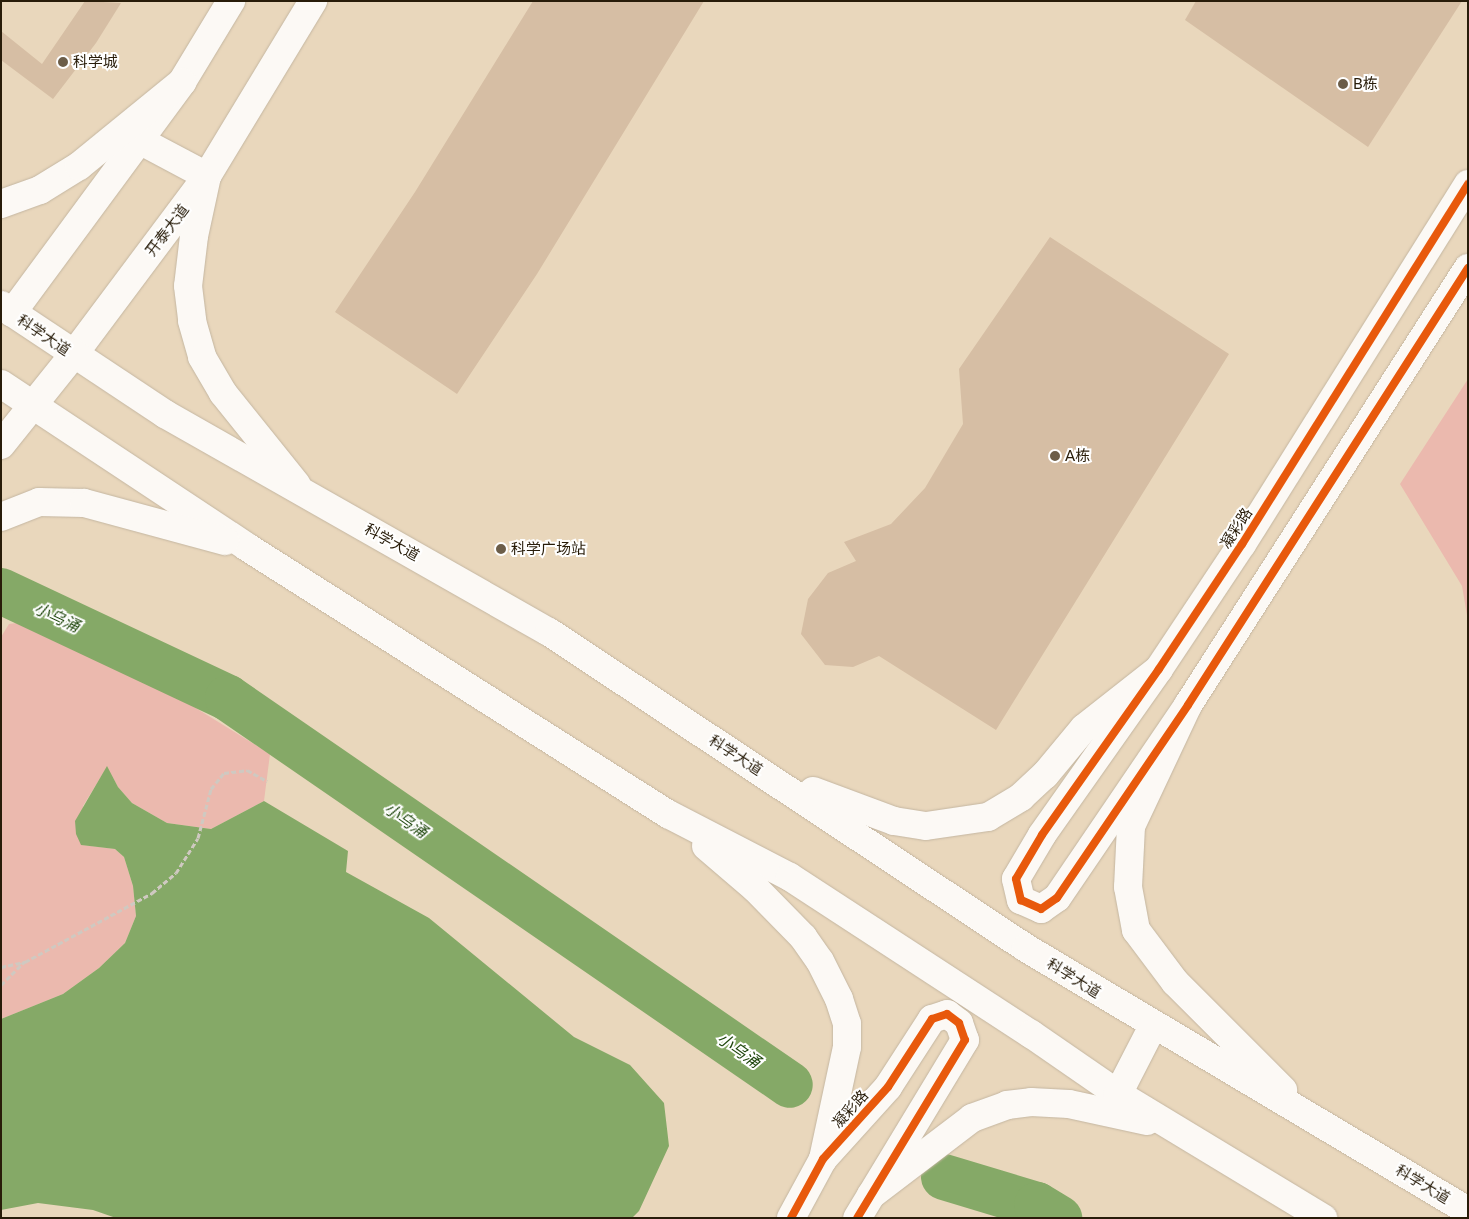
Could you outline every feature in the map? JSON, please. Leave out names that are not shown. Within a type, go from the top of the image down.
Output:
[{"type":"main road","points":[[5,315],[182,82],[231,1]]},
{"type":"main road","name":"开泰大道","points":[[1,445],[74,354],[207,176],[313,1]]},
{"type":"main road","points":[[1,204],[40,190],[79,166],[182,82]]},
{"type":"main road","points":[[139,140],[207,176],[194,236],[188,286],[192,321],[202,357],[223,393],[304,494]]},
{"type":"main road","name":"凝彩路","points":[[1188,705],[1057,898],[1041,909],[1021,900],[1016,879],[1042,834],[1159,669],[1242,544],[1468,184]]},
{"type":"main road","points":[[1310,1117],[1175,982],[1136,930],[1128,887],[1131,826],[1188,705],[1468,268]]},
{"type":"main road","name":"科学大道","points":[[5,315],[74,354],[165,414],[549,632],[1026,948],[1153,1026],[1468,1211]]},
{"type":"main road","points":[[1,384],[247,548],[668,814],[790,877],[1023,1028],[1118,1094],[1323,1218]]},
{"type":"main road","points":[[1,517],[39,502],[84,503],[247,548]]},
{"type":"main road","points":[[738,757],[812,791],[894,821],[926,826],[980,818],[1021,797],[1046,774],[1084,728],[1159,669]]},
{"type":"main road","points":[[668,814],[755,888],[791,924],[820,961],[839,999],[847,1024],[847,1047],[823,1160]]},
{"type":"main road","name":"凝彩路","points":[[791,1218],[823,1160],[888,1087],[932,1019],[947,1014],[959,1023],[965,1040],[871,1195]]},
{"type":"main road","points":[[1118,1094],[1153,1026]]},
{"type":"main road","points":[[857,1218],[871,1195],[972,1118],[1007,1105],[1031,1102],[1069,1104],[1168,1125]]},
{"type":"path","points":[[1,985],[25,962],[152,893],[176,873],[198,838],[212,789],[224,773],[247,770],[267,781]]},
{"type":"path","points":[[1,966],[25,962]]},
{"type":"shaded area","points":[[1468,379],[1468,621],[1462,586],[1400,484]]},
{"type":"shaded area","points":[[24,622],[165,689],[270,754],[264,801],[211,829],[167,823],[132,803],[118,787],[107,767],[83,806],[82,845],[115,849],[124,857],[133,886],[136,916],[125,943],[99,968],[63,994],[1,1019],[1,637],[9,624]]},
{"type":"shaded area","points":[[107,766],[118,787],[132,803],[167,823],[211,829],[264,801],[348,851],[346,872],[429,918],[574,1037],[630,1065],[664,1103],[669,1146],[639,1211],[632,1218],[116,1218],[93,1210],[38,1203],[1,1210],[1,1019],[63,994],[99,968],[125,943],[136,916],[133,886],[124,857],[115,849],[81,845],[76,834],[75,821]]},
{"type":"building","name":"科学城","points":[[85,1],[121,3],[96,43],[53,99],[1,60],[1,31],[42,64]]},
{"type":"building","points":[[533,1],[704,1],[537,274],[457,394],[335,312],[415,192]]},
{"type":"building","name":"B栋","points":[[1196,1],[1462,1],[1368,147],[1185,20]]},
{"type":"building","name":"A栋","points":[[1050,237],[1229,354],[996,730],[879,656],[853,667],[825,665],[801,634],[808,599],[828,573],[856,561],[844,542],[891,524],[925,488],[963,424],[959,369]]},
{"type":"waterway","name":"小乌涌","points":[[1,591],[228,698],[790,1085]]},
{"type":"waterway","name":"小乌涌","points":[[944,1177],[1037,1205],[1059,1218]]},
{"type":"cycle path","points":[[1468,184],[1242,544],[1159,669],[1042,835],[1016,879],[1021,900],[1041,909],[1057,898],[1188,705],[1468,268]]},
{"type":"cycle path","points":[[791,1218],[823,1159],[888,1087],[932,1019],[947,1014],[959,1023],[965,1040],[857,1218]]},
{"type":"place","name":"科学城","points":[[63,62]]},
{"type":"place","name":"B栋","points":[[1343,84]]},
{"type":"place","name":"A栋","points":[[1055,456]]},
{"type":"place","name":"科学广场站","points":[[501,549]]}]
